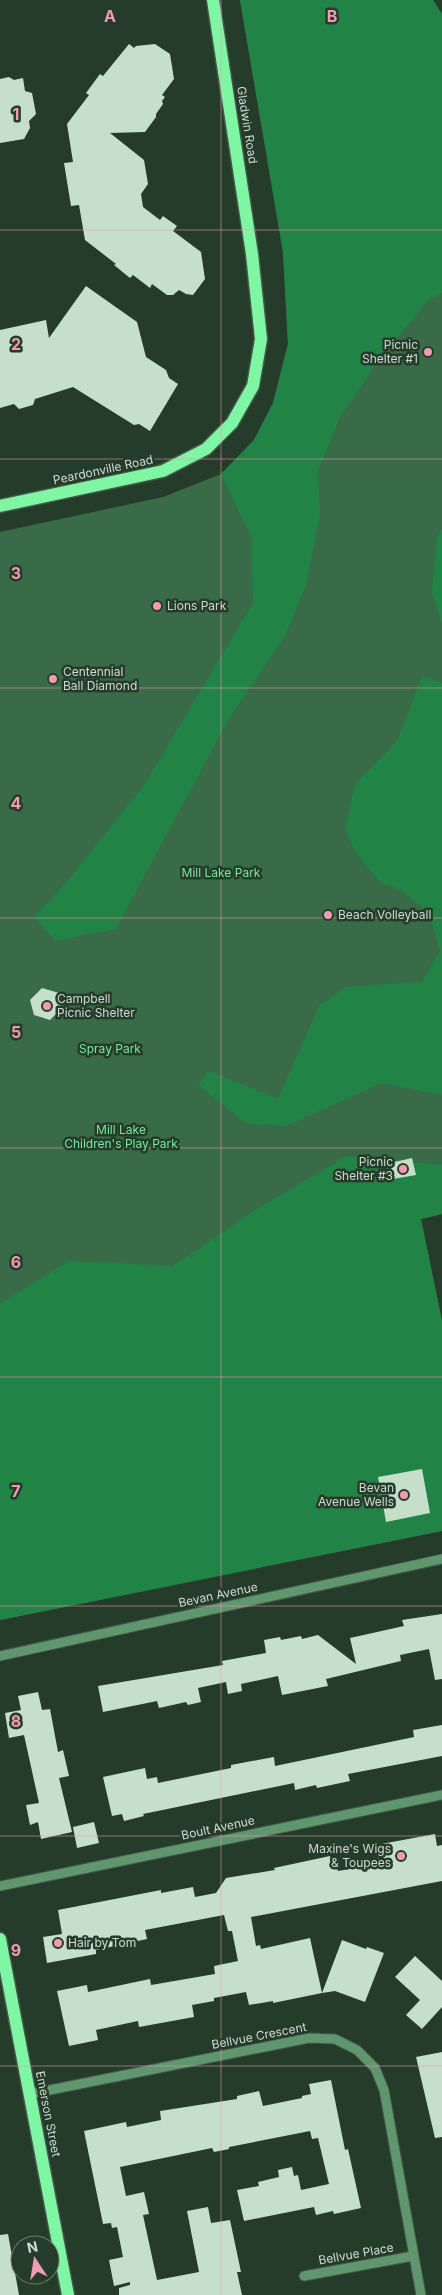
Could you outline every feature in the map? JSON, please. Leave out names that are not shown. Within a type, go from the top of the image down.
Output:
[{"type":"main road","name":"Gladwin Road","points":[[213,0],[252,254]]},
{"type":"main road","name":"Peardonville Road","points":[[0,506],[163,471],[206,449],[232,423],[253,386],[261,339],[252,254]]},
{"type":"main road","name":"Emerson Street","points":[[0,1939],[68,2295]]},
{"type":"street","name":"Bevan Avenue","points":[[0,1656],[442,1559]]},
{"type":"street","name":"Boult Avenue","points":[[0,1886],[442,1795]]},
{"type":"street","name":"Bellvue Crescent","points":[[30,2094],[309,2038],[335,2039],[356,2050],[375,2068],[384,2090],[421,2295]]},
{"type":"street","name":"Bellvue Place","points":[[304,2276],[413,2256]]},
{"type":"green space","name":"Mill Lake Park","points":[[240,0],[433,0],[442,14],[442,1214],[421,1219],[442,1321],[442,1531],[0,1620],[0,532],[163,497],[221,474],[254,440],[273,403],[288,344],[283,252]]},
{"type":"green space","points":[[240,0],[433,0],[442,14],[442,293],[429,300],[381,357],[340,417],[318,471],[320,516],[306,585],[285,636],[228,720],[116,929],[55,941],[34,917],[66,883],[145,784],[253,603],[251,536],[221,474],[254,440],[273,403],[288,344],[283,252]]},
{"type":"green space","points":[[442,529],[442,623],[432,592],[437,537]]},
{"type":"green space","points":[[422,676],[442,683],[442,1095],[382,1083],[286,1126],[247,1124],[198,1085],[209,1071],[278,1099],[319,1006],[345,987],[422,982],[440,951],[429,913],[401,890],[380,882],[356,853],[345,830],[355,784],[397,741]]},
{"type":"green space","points":[[347,1156],[442,1165],[442,1214],[421,1219],[442,1321],[442,1531],[0,1620],[0,1304],[69,1261],[173,1266],[255,1210]]},
{"type":"building","points":[[129,44],[134,48],[136,46],[155,44],[170,54],[174,79],[162,95],[165,97],[162,101],[163,104],[145,132],[110,133],[144,160],[148,184],[141,194],[143,207],[160,220],[163,216],[177,226],[173,231],[201,252],[205,279],[193,295],[179,290],[173,295],[167,295],[152,284],[150,288],[133,275],[130,278],[114,265],[116,264],[85,240],[79,205],[71,206],[64,163],[73,162],[67,124],[89,95],[86,93],[100,74],[103,76]]},
{"type":"building","points":[[9,77],[14,80],[23,78],[25,91],[32,93],[36,114],[29,121],[30,128],[24,139],[0,143],[0,79]]},
{"type":"building","points":[[86,286],[137,322],[146,357],[166,370],[169,378],[178,384],[150,431],[139,424],[134,425],[73,387],[35,399],[33,405],[19,409],[14,404],[0,408],[0,330],[46,320],[49,338]]},
{"type":"building","name":"Campbell Picnic Shelter","points":[[42,988],[59,993],[62,1008],[50,1020],[34,1015],[30,1000]]},
{"type":"building","name":"Picnic Shelter #3","points":[[412,1158],[416,1175],[393,1179],[390,1163]]},
{"type":"building","name":"Bevan Avenue Wells","points":[[422,1469],[430,1513],[386,1522],[378,1477]]},
{"type":"building","points":[[442,1614],[442,1679],[435,1680],[429,1649],[400,1655],[401,1661],[326,1679],[328,1686],[282,1695],[278,1676],[241,1684],[242,1691],[228,1694],[226,1682],[198,1688],[201,1702],[188,1705],[186,1702],[159,1708],[157,1701],[103,1712],[98,1686],[223,1665],[222,1661],[266,1653],[264,1640],[280,1637],[281,1640],[301,1636],[302,1639],[318,1635],[356,1664],[350,1638],[404,1626],[402,1620]]},
{"type":"building","points":[[38,1692],[42,1710],[50,1709],[58,1752],[63,1750],[69,1776],[59,1778],[72,1832],[41,1839],[38,1822],[30,1825],[26,1805],[39,1803],[24,1735],[9,1738],[5,1713],[21,1710],[18,1696]]},
{"type":"building","points":[[442,1725],[442,1756],[348,1774],[350,1781],[317,1788],[316,1785],[295,1790],[294,1783],[143,1814],[144,1816],[124,1821],[122,1814],[112,1816],[103,1777],[145,1768],[147,1779],[157,1777],[158,1783],[231,1768],[231,1765],[274,1757],[275,1766],[414,1737],[413,1730]]},
{"type":"building","points":[[94,1822],[99,1843],[77,1848],[73,1827]]},
{"type":"building","points":[[435,1834],[437,1846],[442,1845],[442,1881],[251,1917],[256,1946],[260,1945],[261,1949],[310,1938],[322,1993],[273,2003],[273,2001],[249,2005],[246,1992],[214,1998],[214,2001],[192,2005],[194,2017],[139,2027],[138,2021],[96,2030],[98,2040],[69,2046],[57,1991],[87,1985],[88,1992],[150,1979],[151,1985],[215,1974],[214,1966],[238,1961],[232,1931],[228,1931],[224,1915],[145,1930],[147,1939],[96,1950],[96,1954],[47,1963],[43,1937],[62,1934],[58,1910],[161,1890],[161,1893],[193,1887],[195,1897],[216,1893],[226,1878],[275,1870],[274,1868],[330,1856],[333,1868],[337,1867],[338,1871],[379,1864],[376,1845]]},
{"type":"building","points":[[342,1940],[366,1949],[367,1947],[384,1953],[365,2002],[335,1991],[322,1993]]},
{"type":"building","points":[[415,1956],[442,1981],[442,2007],[422,2029],[406,2015],[420,2000],[395,1977]]},
{"type":"building","points":[[442,2052],[442,2137],[435,2138],[416,2057]]},
{"type":"building","points":[[331,2080],[345,2150],[348,2149],[361,2208],[334,2214],[333,2211],[316,2215],[314,2207],[244,2221],[237,2190],[259,2186],[258,2182],[279,2177],[278,2170],[292,2167],[294,2176],[298,2175],[301,2190],[329,2184],[318,2138],[312,2139],[310,2131],[229,2147],[229,2149],[214,2152],[212,2148],[120,2167],[126,2196],[144,2192],[149,2214],[143,2215],[157,2280],[199,2272],[187,2211],[208,2207],[211,2223],[230,2220],[241,2272],[237,2272],[242,2295],[119,2295],[119,2288],[130,2285],[130,2282],[114,2286],[109,2260],[123,2257],[117,2227],[112,2228],[111,2223],[103,2224],[84,2131],[126,2122],[127,2127],[161,2120],[160,2111],[237,2099],[237,2096],[259,2091],[263,2106],[302,2098],[302,2096],[311,2094],[309,2084]]},
{"type":"building","points":[[8,2234],[10,2245],[10,2285],[17,2285],[19,2295],[0,2295],[0,2235]]},
{"type":"place","name":"Picnic Shelter #1","points":[[428,352]]},
{"type":"place","name":"Lions Park","points":[[157,606]]},
{"type":"place","name":"Centennial Ball Diamond","points":[[53,679]]},
{"type":"place","name":"Beach Volleyball","points":[[328,915]]},
{"type":"place","name":"Campbell Picnic Shelter","points":[[47,1006]]},
{"type":"place","name":"Picnic Shelter #3","points":[[403,1169]]},
{"type":"place","name":"Bevan Avenue Wells","points":[[404,1495]]},
{"type":"place","name":"Maxine's Wigs & Toupees","points":[[401,1856]]},
{"type":"place","name":"Hair by Tom","points":[[58,1943]]},
{"type":"park label","name":"Spray Park","points":[[110,1049]]},
{"type":"park label","name":"Mill Lake Children's Play Park","points":[[121,1137]]}]
